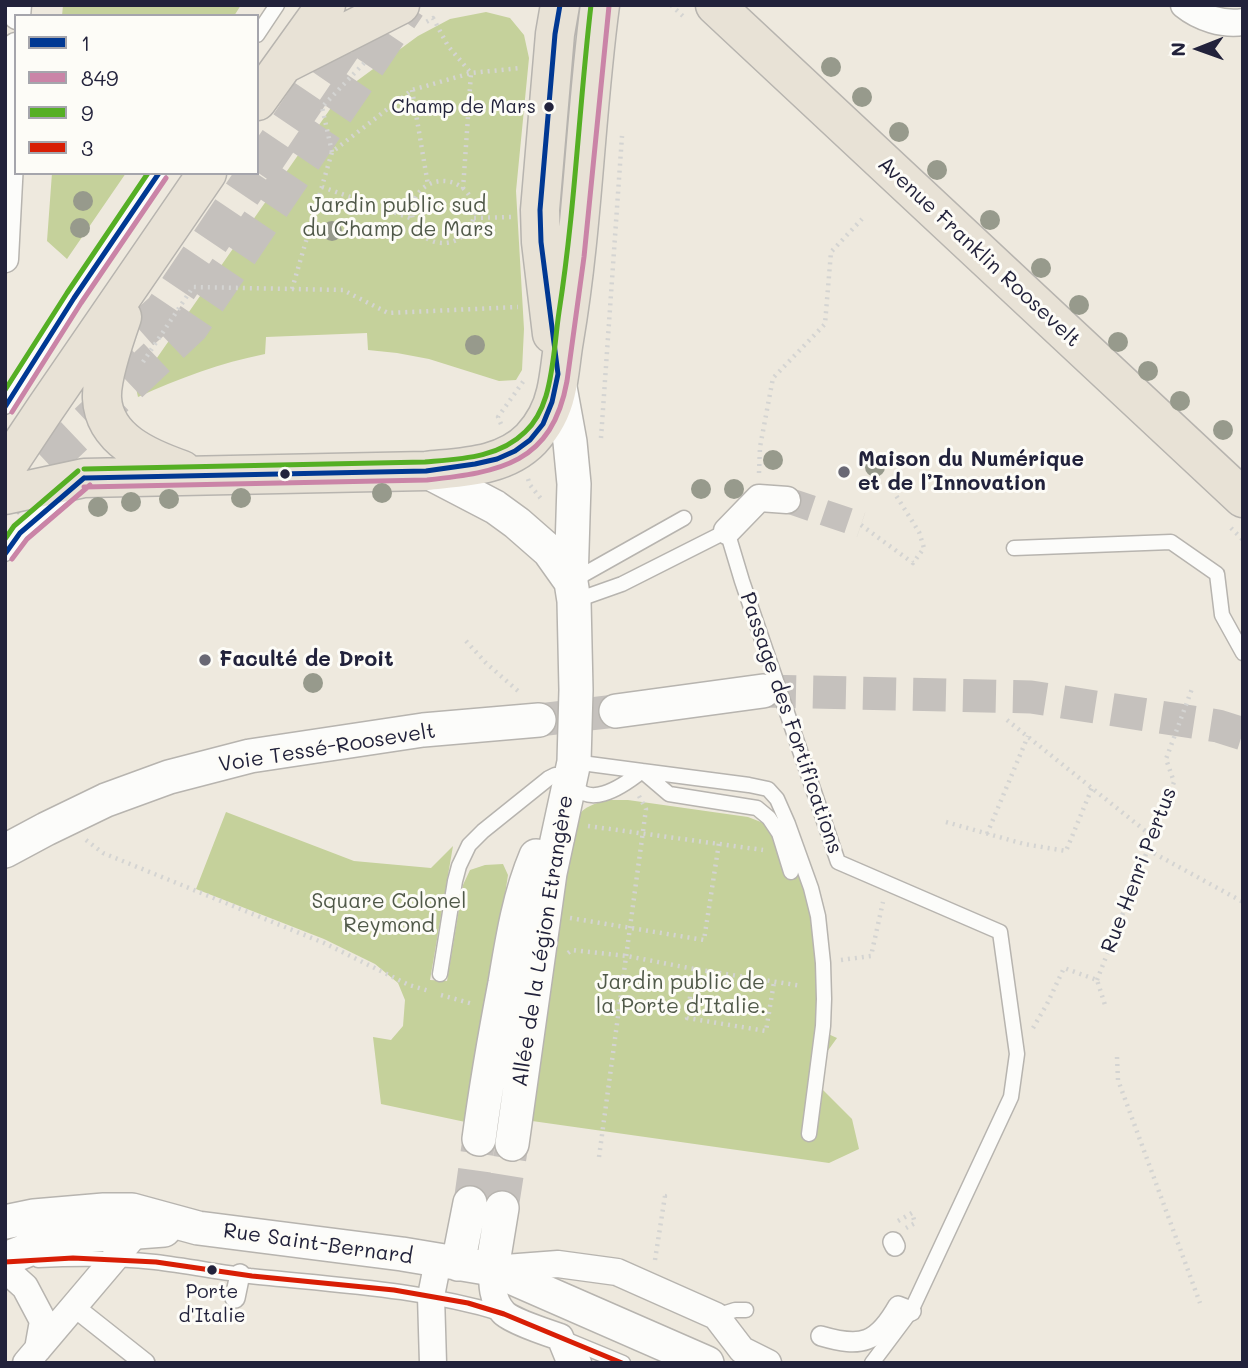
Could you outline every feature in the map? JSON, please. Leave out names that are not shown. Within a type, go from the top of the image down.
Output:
[{"type":"main road","points":[[259,98],[326,5]]},
{"type":"main road","points":[[542,376],[571,295],[600,5]]},
{"type":"main road","name":"Avenue Franklin Roosevelt","points":[[715,5],[1234,483]]},
{"type":"main road","points":[[284,64],[412,14]]},
{"type":"main road","points":[[11,467],[84,478],[426,471],[479,465],[516,452],[544,423],[555,393],[542,376],[540,210],[555,15]]},
{"type":"main road","points":[[5,518],[11,467],[207,175]]},
{"type":"main road","points":[[135,279],[104,380],[101,396],[105,418],[117,434],[134,449],[160,463],[194,475]]},
{"type":"street","points":[[1184,5],[1210,20],[1243,22]]},
{"type":"street","points":[[5,259],[14,85]]},
{"type":"street","points":[[542,376],[570,442],[574,484],[572,592],[576,690],[572,770]]},
{"type":"street","points":[[426,471],[495,507],[517,523],[549,551],[572,592]]},
{"type":"street","points":[[727,531],[760,498],[787,500]]},
{"type":"street","points":[[616,711],[704,698],[755,699]]},
{"type":"street","name":"Voie Tessé-Roosevelt","points":[[5,851],[106,800],[169,777],[250,756],[423,730],[533,707]]},
{"type":"street","name":"Allée de la Légion Etrangère","points":[[512,1144],[550,873],[572,770]]},
{"type":"street","name":"Allée de la Légion Etrangère","points":[[479,1139],[484,1102],[488,1018],[530,869],[572,770]]},
{"type":"street","points":[[433,1363],[431,1296],[448,1263],[470,1203]]},
{"type":"street","points":[[502,1208],[492,1269],[495,1300],[504,1314],[560,1337],[569,1359],[578,1363]]},
{"type":"street","name":"Rue Saint-Bernard","points":[[5,1222],[34,1216],[132,1210],[198,1228],[402,1254],[492,1269],[707,1363]]},
{"type":"street","name":"Rue Saint-Bernard","points":[[5,1261],[38,1246],[84,1236],[198,1228]]},
{"type":"street","points":[[32,1356],[136,1231]]},
{"type":"street","points":[[492,1269],[558,1264],[617,1272],[716,1315],[742,1350],[768,1363]]},
{"type":"street","points":[[5,1269],[25,1287],[43,1321],[32,1356]]},
{"type":"street","points":[[235,1298],[240,1274]]},
{"type":"street","points":[[73,1306],[145,1363]]},
{"type":"street","points":[[821,1336],[837,1341],[864,1341],[877,1335],[898,1306],[911,1311]]},
{"type":"lane","points":[[259,32],[278,5]]},
{"type":"lane","points":[[5,407],[74,298],[158,175]]},
{"type":"lane","points":[[5,554],[20,533],[84,478]]},
{"type":"lane","points":[[572,592],[684,518]]},
{"type":"lane","points":[[572,592],[622,584],[727,531]]},
{"type":"lane","name":"Passage des Fortifications","points":[[727,531],[838,862],[1000,932],[1017,1054],[1011,1097],[911,1311],[872,1363]]},
{"type":"lane","points":[[1014,548],[1171,542],[1217,574],[1222,615],[1243,653]]},
{"type":"lane","points":[[572,770],[572,784],[580,793],[591,796],[602,795],[637,776]]},
{"type":"lane","points":[[440,974],[455,881],[469,845],[482,831],[555,775],[572,770],[749,785],[768,789],[776,799],[804,864],[818,916],[823,963],[823,1026],[809,1134]]},
{"type":"lane","points":[[637,776],[669,793],[757,808],[769,818],[779,833],[791,872]]},
{"type":"lane","points":[[488,1018],[533,991]]},
{"type":"lane","points":[[5,1261],[74,1258],[156,1262],[240,1274],[394,1290],[468,1303],[504,1314]]},
{"type":"lane","points":[[716,1315],[735,1310],[746,1311]]},
{"type":"lane","points":[[560,1337],[623,1363]]},
{"type":"path","points":[[412,14],[433,18],[448,46],[471,73],[463,189]]},
{"type":"path","points":[[292,289],[332,152],[322,107],[374,56]]},
{"type":"path","points":[[332,152],[412,90],[471,73],[523,68]]},
{"type":"path","points":[[412,90],[428,185]]},
{"type":"path","points":[[600,445],[622,131]]},
{"type":"path","points":[[447,182],[463,189],[474,207],[474,218],[465,234],[449,243],[439,243],[430,240],[416,228],[412,209],[415,200],[428,185],[447,182]]},
{"type":"path","points":[[322,187],[413,219]]},
{"type":"path","points":[[474,218],[522,216]]},
{"type":"path","points":[[758,500],[760,447],[773,378],[825,324],[831,252],[862,219]]},
{"type":"path","points":[[142,363],[193,287],[343,290],[388,313],[528,306]]},
{"type":"path","points":[[516,452],[498,417],[542,376]]},
{"type":"path","points":[[861,525],[913,563],[924,548],[919,532],[892,489]]},
{"type":"path","points":[[466,641],[533,707]]},
{"type":"path","name":"Rue Henri Pertus","points":[[1097,980],[1174,782],[1166,758],[1193,686]]},
{"type":"path","points":[[1007,720],[1153,837]]},
{"type":"path","points":[[987,834],[1028,736]]},
{"type":"path","points":[[599,1157],[646,809],[637,776]]},
{"type":"path","points":[[946,822],[1024,845],[1066,851],[1092,788]]},
{"type":"path","points":[[643,832],[766,851]]},
{"type":"path","points":[[76,838],[85,839],[103,853],[324,943],[409,985],[488,1018]]},
{"type":"path","points":[[566,918],[705,940],[719,843]]},
{"type":"path","points":[[1148,850],[1243,902]]},
{"type":"path","points":[[823,963],[871,956],[888,884]]},
{"type":"path","points":[[566,955],[572,950],[627,956],[802,986]]},
{"type":"path","points":[[1047,1004],[1064,968],[1097,980],[1105,1005]]},
{"type":"path","points":[[694,969],[687,1018],[740,1027],[766,1031],[774,982]]},
{"type":"path","points":[[1117,1057],[1118,1080],[1200,1303]]},
{"type":"path","points":[[660,1195],[665,1196],[660,1235]]},
{"type":"green space","points":[[63,5],[241,5],[235,14],[62,14]]},
{"type":"green space","name":"Jardin public sud du Champ de Mars","points":[[486,12],[510,18],[524,35],[529,58],[516,191],[524,329],[522,370],[516,380],[499,381],[429,359],[368,350],[367,333],[266,337],[265,354],[200,372],[138,397],[136,388],[335,102],[350,86],[418,36],[450,19]]},
{"type":"green space","points":[[52,175],[125,175],[67,259],[47,241]]},
{"type":"green space","name":"Jardin public de la Porte d'Italie.","points":[[608,800],[628,800],[748,817],[766,824],[787,874],[801,874],[808,902],[817,960],[815,1028],[837,1038],[824,1056],[820,1087],[852,1119],[859,1149],[829,1163],[525,1120],[560,901],[577,818],[587,808]]},
{"type":"green space","name":"Square Colonel Reymond","points":[[226,812],[354,861],[431,868],[453,846],[430,980],[447,981],[463,885],[470,870],[485,865],[503,864],[508,875],[470,1123],[381,1104],[373,1037],[391,1040],[403,1026],[405,1000],[398,983],[375,964],[324,939],[196,889]]},
{"type":"tunnel","points":[[5,501],[190,326],[407,5]]},
{"type":"tunnel","points":[[259,169],[361,19]]},
{"type":"tunnel","points":[[98,369],[163,311],[255,175]]},
{"type":"tunnel","points":[[787,500],[861,525]]},
{"type":"tunnel","points":[[763,691],[1031,697],[1218,726],[1243,734]]},
{"type":"tunnel","points":[[539,720],[616,711]]},
{"type":"tunnel","points":[[470,1203],[479,1139]]},
{"type":"tunnel","points":[[502,1208],[512,1144]]},
{"type":"transit line","name":"1","points":[[84,478],[426,471],[497,459],[530,440],[543,424],[552,402],[558,374],[541,242],[540,210],[555,34],[560,5]]},
{"type":"transit line","name":"9","points":[[84,469],[438,461],[491,452],[515,441],[525,432],[542,406],[553,365],[569,235],[591,5]]},
{"type":"transit line","name":"849","points":[[84,487],[427,480],[478,473],[499,467],[519,459],[535,447],[549,430],[560,409],[567,381],[584,257],[609,6]]},
{"type":"transit line","name":"9","points":[[5,390],[147,175]]},
{"type":"transit line","name":"1","points":[[5,407],[74,298],[158,175]]},
{"type":"transit line","name":"849","points":[[12,412],[81,303],[166,178]]},
{"type":"transit line","name":"9","points":[[5,539],[14,526],[78,471]]},
{"type":"transit line","name":"1","points":[[5,554],[20,533],[84,478]]},
{"type":"transit line","name":"849","points":[[12,559],[27,539],[90,485]]},
{"type":"transit line","name":"3","points":[[5,1262],[73,1258],[156,1262],[252,1276],[394,1290],[468,1303],[504,1314],[622,1363]]},
{"type":"place","name":"Champ de Mars","points":[[549,107]]},
{"type":"place","name":"Maison du Numérique et de l’Innovation","points":[[844,472]]},
{"type":"place","name":"Faculté de Droit","points":[[205,660]]},
{"type":"place","name":"Porte d'Italie","points":[[212,1270]]}]
